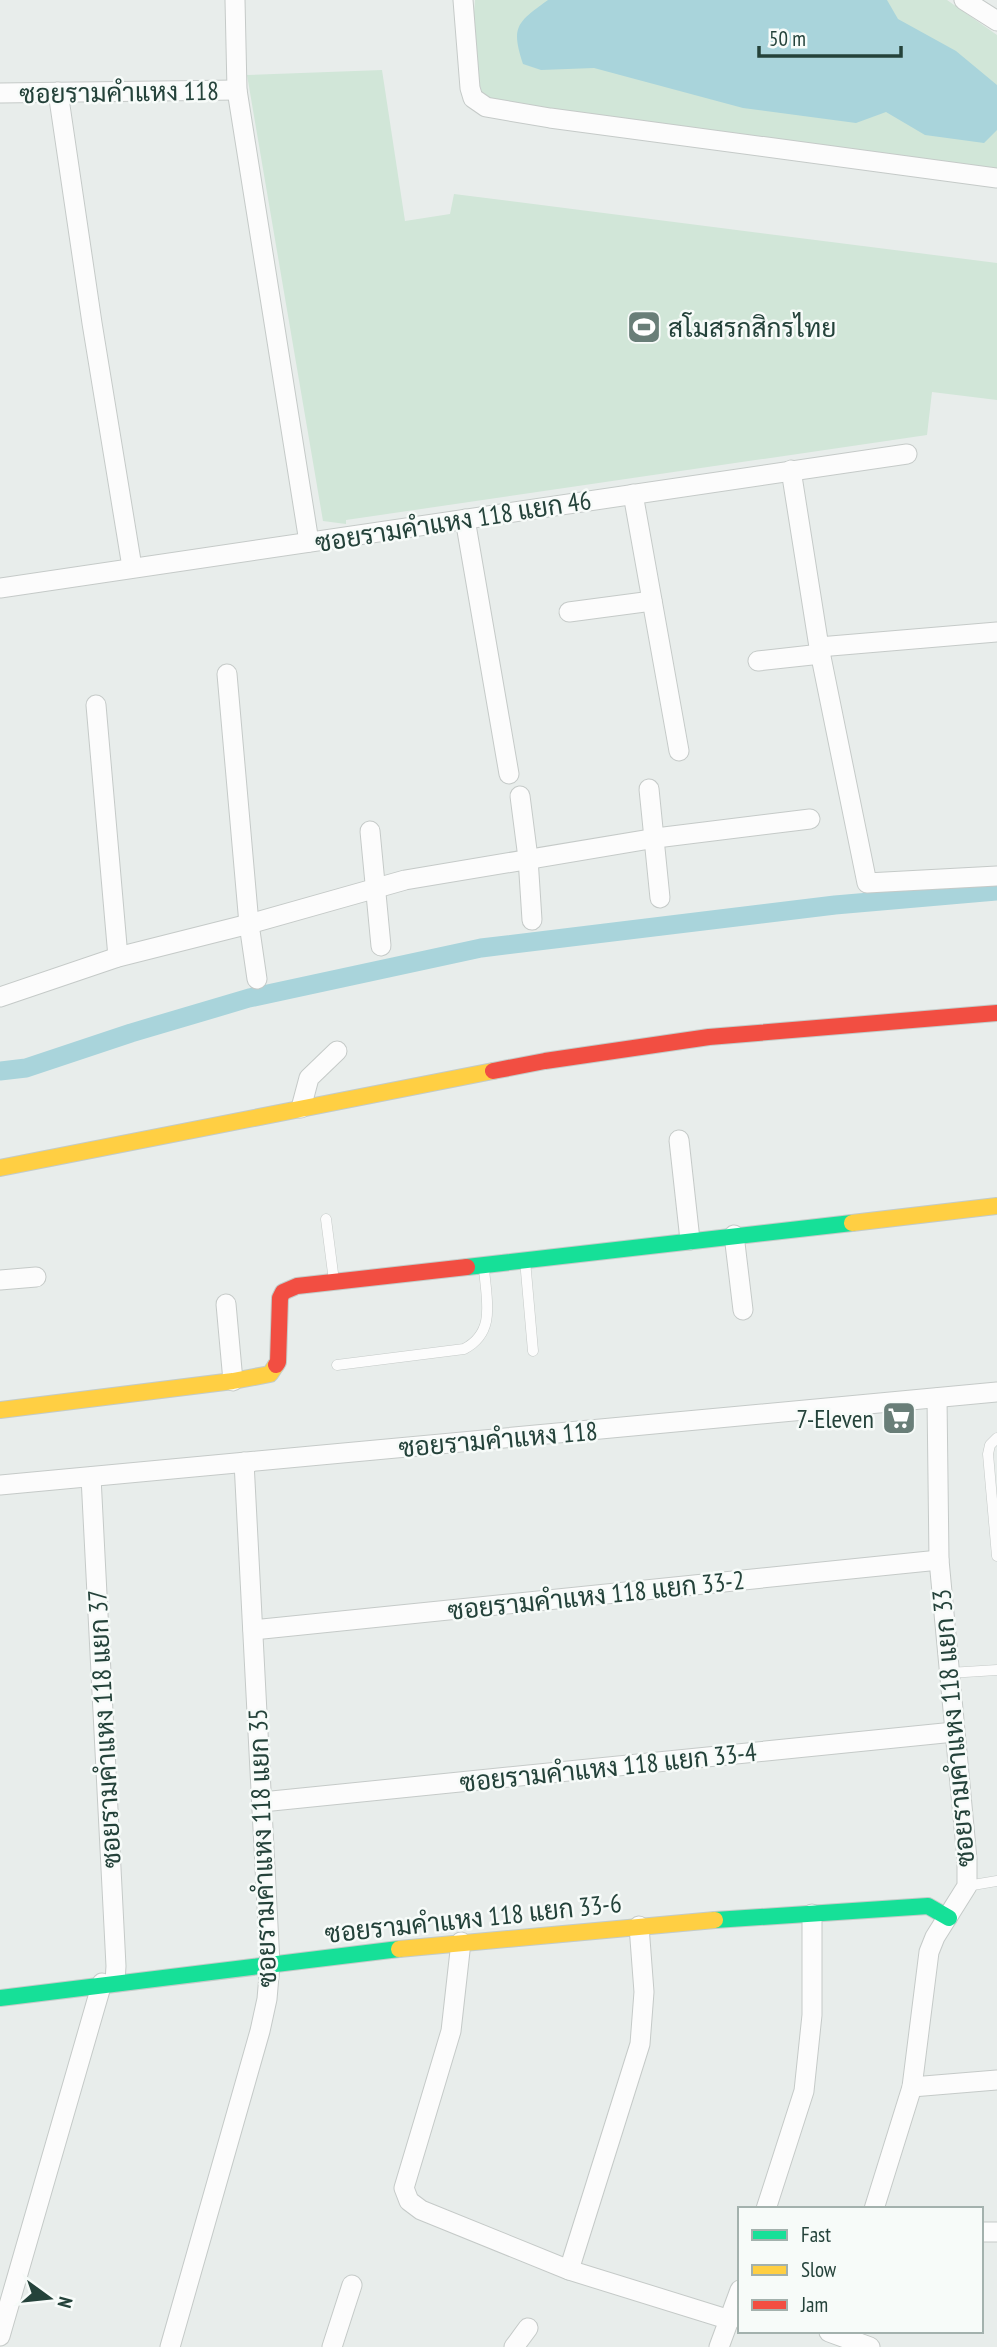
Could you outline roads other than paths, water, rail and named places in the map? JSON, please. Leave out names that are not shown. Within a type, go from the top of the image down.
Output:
[{"type":"street","points":[[236,0],[237,90],[309,542]]},
{"type":"street","points":[[463,0],[470,88],[473,98],[486,107],[997,178]]},
{"type":"street","points":[[964,0],[997,21]]},
{"type":"street","name":"ซอยรามคำแหง 118","points":[[0,93],[237,90]]},
{"type":"street","points":[[58,92],[132,568]]},
{"type":"street","name":"ซอยรามคำแหง 118 แยก 46","points":[[0,588],[907,454]]},
{"type":"street","points":[[791,470],[820,650],[867,883],[997,876]]},
{"type":"street","points":[[632,494],[679,751]]},
{"type":"street","points":[[465,519],[509,774]]},
{"type":"street","points":[[569,612],[652,601]]},
{"type":"street","points":[[758,661],[820,650],[997,632]]},
{"type":"street","points":[[227,674],[249,924],[257,979]]},
{"type":"street","points":[[96,705],[118,957]]},
{"type":"street","points":[[649,789],[660,898]]},
{"type":"street","points":[[520,796],[532,920]]},
{"type":"street","points":[[0,997],[118,957],[405,880],[656,838],[810,819]]},
{"type":"street","points":[[370,831],[381,946]]},
{"type":"street","points":[[0,1168],[545,1061],[709,1037],[997,1013]]},
{"type":"street","points":[[301,1108],[309,1078],[337,1051]]},
{"type":"street","points":[[679,1140],[690,1240]]},
{"type":"street","points":[[0,1410],[270,1374],[278,1362],[282,1292],[297,1286],[997,1206]]},
{"type":"street","points":[[734,1235],[743,1310]]},
{"type":"street","points":[[0,1280],[36,1277]]},
{"type":"street","points":[[226,1304],[233,1381]]},
{"type":"street","name":"ซอยรามคำแหง 118","points":[[0,1485],[997,1392]]},
{"type":"street","name":"ซอยรามคำแหง 118 แยก 33","points":[[877,2207],[912,2087],[929,1952],[935,1937],[967,1885],[967,1859],[939,1560],[937,1398]]},
{"type":"street","name":"ซอยรามคำแหง 118 แยก 35","points":[[170,2347],[260,2032],[267,1999],[270,1964],[244,1462]]},
{"type":"street","name":"ซอยรามคำแหง 118 แยก 37","points":[[0,2336],[108,1983],[116,1966],[91,1477]]},
{"type":"street","name":"ซอยรามคำแหง 118 แยก 33-2","points":[[253,1630],[939,1560]]},
{"type":"street","name":"ซอยรามคำแหง 118 แยก 33-4","points":[[262,1802],[954,1732]]},
{"type":"street","name":"ซอยรามคำแหง 118 แยก 33-6","points":[[0,1998],[461,1942],[639,1926],[928,1906],[949,1918]]},
{"type":"street","points":[[767,2207],[804,2091],[812,2015],[811,1914]]},
{"type":"street","points":[[569,2270],[639,2044],[644,1992],[639,1926]]},
{"type":"street","points":[[461,1942],[451,2031],[404,2188],[409,2201],[421,2210],[569,2270],[730,2320]]},
{"type":"street","points":[[912,2087],[997,2080]]},
{"type":"street","points":[[332,2347],[352,2285]]},
{"type":"street","points":[[719,2347],[738,2296]]},
{"type":"street","points":[[514,2347],[528,2328]]},
{"type":"street","points":[[828,2337],[870,2347]]},
{"type":"lane","points":[[326,1219],[334,1282]]},
{"type":"lane","points":[[525,1259],[533,1351]]},
{"type":"lane","points":[[337,1365],[464,1349],[473,1345],[488,1323],[484,1264]]},
{"type":"lane","points":[[997,1438],[990,1445],[988,1454],[997,1556]]},
{"type":"lane","points":[[948,1673],[997,1670]]},
{"type":"lane","points":[[967,1885],[997,1881]]},
{"type":"water","points":[[548,0],[887,0],[898,19],[956,51],[997,85],[997,130],[984,143],[925,135],[886,112],[856,123],[743,108],[594,68],[541,70],[523,64],[517,34],[529,14]]},
{"type":"waterway","points":[[0,1071],[26,1068],[249,998],[481,948],[835,905],[997,891]]},
{"type":"place","name":"สโมสรกสิกรไทย","points":[[644,327]]},
{"type":"place","name":"7-Eleven","points":[[899,1418]]}]
